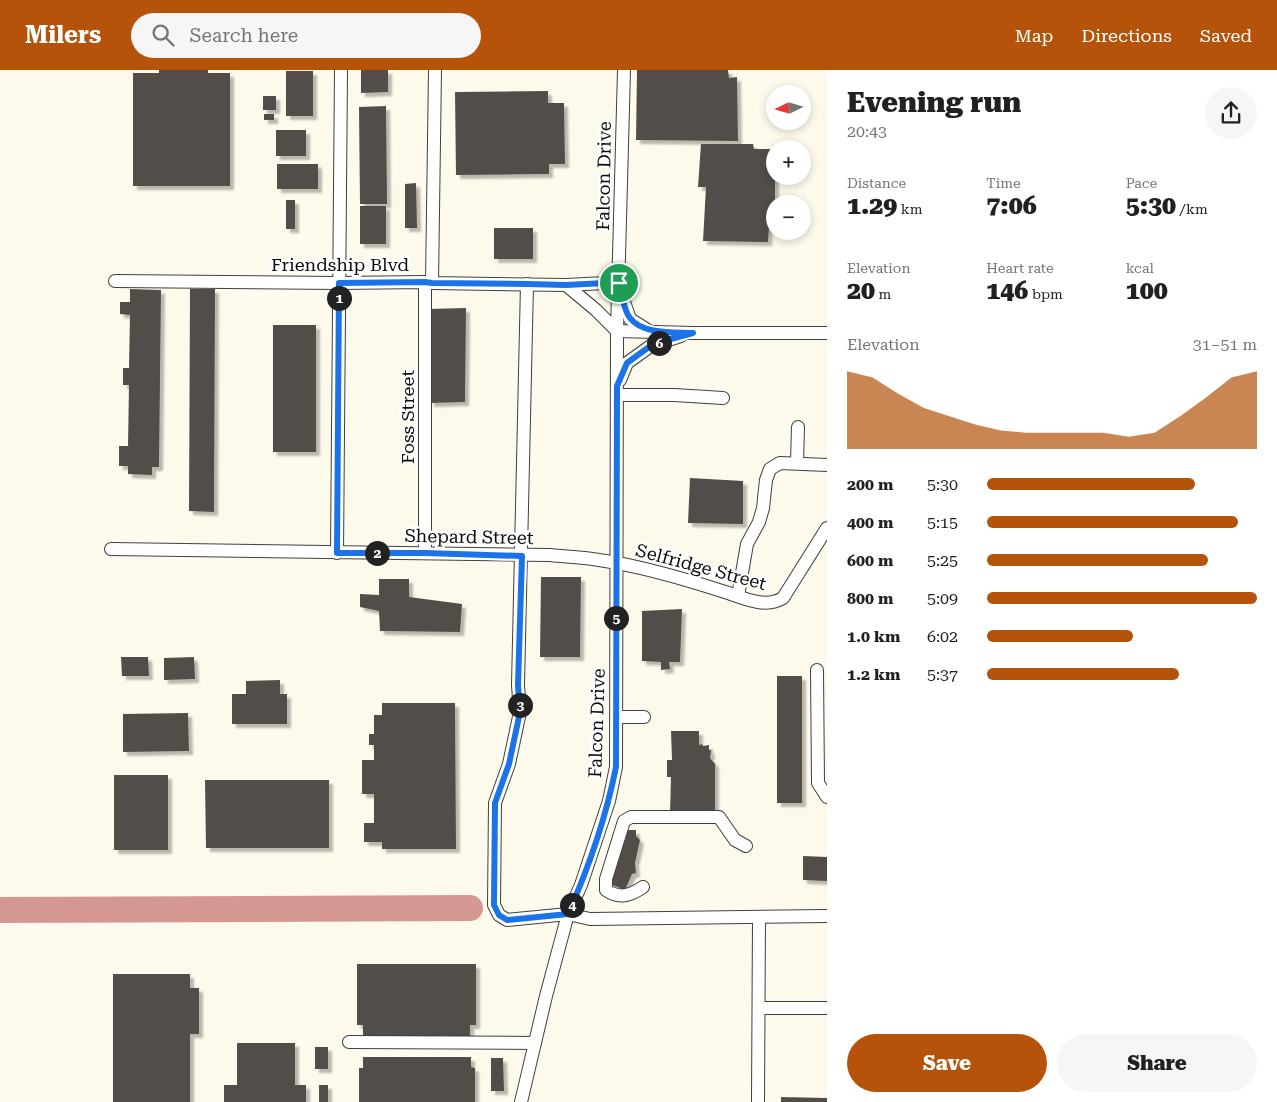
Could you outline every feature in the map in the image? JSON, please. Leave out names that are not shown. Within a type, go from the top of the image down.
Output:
[{"type":"street","points":[[337,553],[341,70]]},
{"type":"street","name":"Foss Street","points":[[425,553],[428,283],[435,70]]},
{"type":"street","name":"Falcon Drive","points":[[522,1102],[568,914],[581,886],[609,801],[616,767],[617,331],[624,70]]},
{"type":"street","name":"Friendship Blvd","points":[[115,281],[566,285],[619,283]]},
{"type":"street","points":[[619,283],[630,319],[650,332]]},
{"type":"street","points":[[527,284],[518,685],[520,712],[509,764],[495,803],[494,905],[499,915],[507,920],[568,914],[590,919],[827,916]]},
{"type":"street","points":[[566,285],[596,310],[617,331],[827,333]]},
{"type":"street","points":[[693,333],[652,345],[627,363],[617,391],[723,398]]},
{"type":"street","points":[[797,464],[798,427]]},
{"type":"street","points":[[738,596],[747,544],[759,522],[763,508],[766,480],[770,470],[780,463],[827,464]]},
{"type":"street","name":"Selfridge Street","points":[[616,563],[702,584],[754,602],[776,603],[783,598],[827,528]]},
{"type":"street","name":"Shepard Street","points":[[111,549],[550,555],[616,563]]},
{"type":"street","points":[[817,670],[818,783],[827,797]]},
{"type":"street","points":[[617,717],[644,717]]},
{"type":"street","points":[[643,887],[633,894],[614,895],[606,890],[606,879],[624,821],[631,817],[719,817],[735,840],[746,846]]},
{"type":"street","points":[[758,1102],[759,917]]},
{"type":"street","points":[[759,1008],[827,1008]]},
{"type":"street","points":[[349,1042],[535,1043]]},
{"type":"building","points":[[159,70],[208,70],[208,73],[230,73],[230,186],[133,186],[133,73],[159,73]]},
{"type":"building","points":[[361,70],[388,70],[388,92],[361,93]]},
{"type":"building","points":[[637,70],[728,70],[729,78],[737,77],[738,141],[636,140]]},
{"type":"building","points":[[286,71],[313,71],[313,116],[286,116]]},
{"type":"building","points":[[548,91],[548,103],[564,103],[565,164],[549,164],[549,174],[456,175],[455,92]]},
{"type":"building","points":[[263,96],[276,96],[276,110],[263,110]]},
{"type":"building","points":[[386,106],[387,204],[360,204],[359,107]]},
{"type":"building","points":[[264,114],[274,114],[274,120],[264,120]]},
{"type":"building","points":[[276,130],[306,130],[306,156],[276,156]]},
{"type":"building","points":[[701,144],[753,144],[754,149],[766,149],[766,185],[775,185],[775,195],[766,195],[766,240],[768,240],[768,242],[703,241],[706,187],[698,187]]},
{"type":"building","points":[[277,164],[318,164],[318,189],[277,189]]},
{"type":"building","points":[[416,183],[417,228],[405,228],[405,184]]},
{"type":"building","points":[[286,200],[295,200],[295,229],[286,229]]},
{"type":"building","points":[[360,206],[386,206],[386,244],[360,244]]},
{"type":"building","points":[[494,228],[533,228],[533,259],[494,259]]},
{"type":"building","points":[[130,289],[161,290],[159,467],[152,467],[152,475],[128,474],[128,466],[119,466],[119,446],[128,446],[129,385],[123,385],[123,368],[129,368],[130,315],[120,314],[120,302],[130,302]]},
{"type":"building","points":[[190,289],[215,289],[214,512],[189,511]]},
{"type":"building","points":[[466,308],[465,402],[430,403],[429,309]]},
{"type":"building","points":[[273,325],[316,325],[316,452],[273,452]]},
{"type":"building","points":[[690,478],[743,481],[743,524],[688,523]]},
{"type":"building","points":[[541,577],[581,577],[580,657],[540,657]]},
{"type":"building","points":[[379,579],[409,579],[409,597],[462,604],[460,632],[380,631],[379,611],[360,607],[360,594],[379,595]]},
{"type":"building","points":[[682,609],[680,662],[669,662],[670,669],[661,670],[661,662],[642,661],[642,611]]},
{"type":"building","points":[[121,657],[148,657],[149,676],[122,676]]},
{"type":"building","points":[[194,657],[195,679],[164,680],[164,658]]},
{"type":"building","points":[[777,676],[802,676],[802,803],[777,803]]},
{"type":"building","points":[[280,680],[280,694],[287,694],[287,724],[232,724],[232,694],[246,694],[246,681]]},
{"type":"building","points":[[382,703],[455,703],[456,849],[382,849],[382,842],[364,842],[364,823],[374,823],[374,794],[362,794],[362,760],[374,760],[374,745],[369,745],[369,734],[374,734],[374,715],[382,715]]},
{"type":"building","points":[[188,713],[189,751],[123,752],[123,714]]},
{"type":"building","points":[[671,731],[699,731],[699,745],[709,745],[709,750],[711,750],[710,758],[715,764],[715,813],[670,814],[671,777],[667,777],[667,760],[672,760]]},
{"type":"building","points":[[114,775],[168,775],[168,850],[114,850]]},
{"type":"building","points":[[205,780],[329,780],[329,848],[206,848]]},
{"type":"building","points":[[627,830],[636,830],[636,836],[640,840],[635,863],[636,873],[632,874],[625,890],[608,883],[626,838]]},
{"type":"building","points":[[803,856],[827,857],[827,881],[803,880]]},
{"type":"building","points":[[357,964],[476,964],[476,1025],[470,1025],[470,1038],[363,1038],[363,1025],[357,1025]]},
{"type":"building","points":[[113,974],[190,974],[190,988],[199,988],[199,1034],[190,1034],[190,1102],[113,1102]]},
{"type":"building","points":[[237,1043],[295,1043],[295,1085],[306,1085],[306,1102],[224,1102],[224,1085],[237,1085]]},
{"type":"building","points":[[315,1047],[328,1047],[328,1069],[315,1069]]},
{"type":"building","points":[[363,1057],[471,1057],[471,1067],[475,1068],[475,1102],[359,1102],[359,1068],[363,1068]]},
{"type":"building","points":[[491,1058],[503,1058],[504,1091],[491,1091]]},
{"type":"building","points":[[319,1085],[328,1085],[328,1102],[319,1102]]},
{"type":"building","points":[[781,1097],[827,1098],[827,1102],[781,1102]]},
{"type":"taxiway","points":[[0,910],[470,908]]},
{"type":"route","points":[[425,282],[566,285],[619,283],[630,319],[650,332],[693,333],[652,345],[627,363],[617,386],[617,717],[616,767],[609,801],[581,886],[568,914],[507,920],[499,915],[494,905],[495,803],[509,764],[520,712],[518,685],[522,556],[337,553],[339,283],[425,282]]}]
